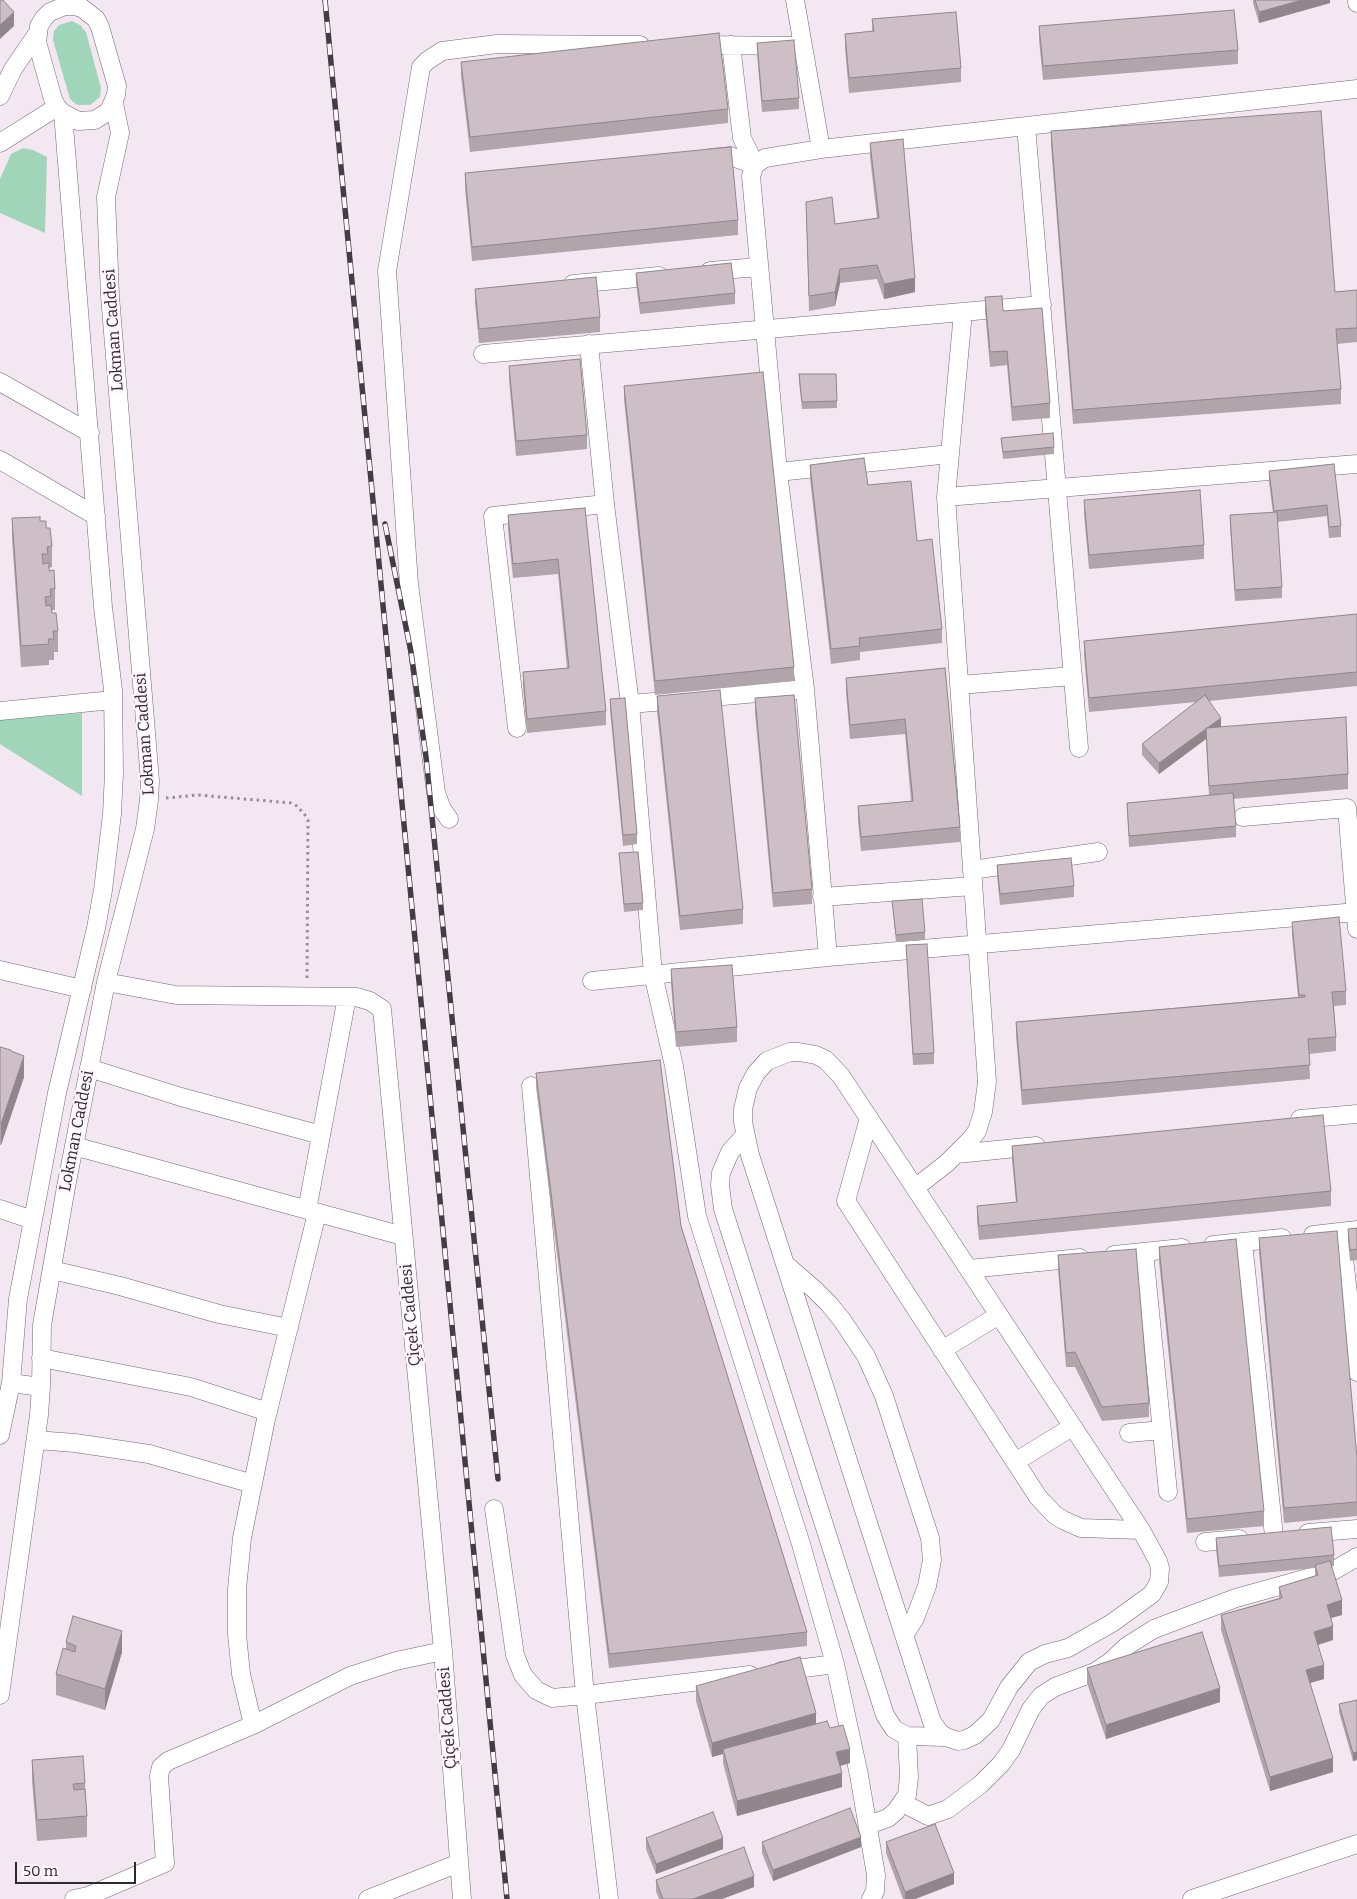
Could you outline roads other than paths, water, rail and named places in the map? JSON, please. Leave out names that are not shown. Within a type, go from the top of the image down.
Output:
[{"type":"street","points":[[38,30],[40,0]]},
{"type":"street","points":[[795,0],[821,149]]},
{"type":"street","points":[[0,96],[14,69],[50,12],[57,8],[86,5]]},
{"type":"street","name":"Lokman Caddesi","points":[[0,1695],[36,1440],[42,1325],[106,982],[145,829],[150,800],[150,781],[110,296],[106,197],[120,133],[114,103],[117,86],[100,27],[86,5]]},
{"type":"street","name":"Lokman Caddesi","points":[[0,1435],[2,1416],[11,1383],[18,1299],[57,1093],[96,928],[108,852],[114,772],[113,700],[103,607],[90,433],[60,110],[37,42],[38,30]]},
{"type":"street","points":[[449,819],[442,809],[436,793],[409,584],[387,271],[421,68],[427,61],[442,51],[497,44],[653,45]]},
{"type":"street","points":[[682,45],[803,46]]},
{"type":"street","points":[[731,45],[742,138],[755,165]]},
{"type":"street","points":[[828,957],[805,688],[778,472],[759,267],[751,176],[755,165],[765,158],[821,149],[1357,89]]},
{"type":"street","points":[[0,142],[60,110],[78,121],[86,122],[102,116],[114,103]]},
{"type":"street","points":[[1026,126],[1080,748]]},
{"type":"street","points":[[691,160],[730,156],[755,165]]},
{"type":"street","points":[[691,273],[759,267]]},
{"type":"street","points":[[555,285],[672,275]]},
{"type":"street","points":[[483,354],[1042,305]]},
{"type":"street","points":[[915,1188],[932,1176],[966,1146],[977,1131],[984,1112],[987,1082],[946,497],[963,312]]},
{"type":"street","points":[[589,344],[605,504],[630,704],[653,974],[674,1066],[698,1216],[801,1544],[835,1664],[851,1733],[868,1825],[876,1883],[871,1899]]},
{"type":"street","points":[[0,382],[90,433]]},
{"type":"street","points":[[778,472],[950,454]]},
{"type":"street","points":[[0,460],[96,516]]},
{"type":"street","points":[[946,497],[1357,464]]},
{"type":"street","points":[[517,728],[493,516],[605,504]]},
{"type":"street","points":[[959,685],[1073,676]]},
{"type":"street","points":[[630,704],[805,688]]},
{"type":"street","points":[[0,711],[113,700]]},
{"type":"street","points":[[592,981],[977,944],[1357,918],[1347,808],[1243,817]]},
{"type":"street","points":[[822,897],[973,878],[1098,852]]},
{"type":"street","points":[[0,970],[82,989]]},
{"type":"street","name":"Çiçek Caddesi","points":[[106,982],[176,995],[347,997],[370,1001],[382,1010],[443,1651],[462,1899]]},
{"type":"street","points":[[253,1725],[238,1654],[236,1615],[242,1538],[268,1412],[289,1328],[312,1211],[321,1135],[347,997]]},
{"type":"street","points":[[790,1052],[799,1052],[816,1055],[830,1064],[841,1076],[869,1118],[1141,1530],[1160,1568],[1159,1582],[1152,1594],[1083,1641],[1068,1648],[1036,1657],[1029,1662],[1009,1687],[991,1720],[976,1735],[958,1741],[940,1733],[932,1722],[750,1155],[745,1135],[743,1109],[745,1096],[752,1080],[768,1061],[790,1052]]},
{"type":"street","points":[[89,1068],[181,1097],[321,1135]]},
{"type":"street","points":[[531,1086],[585,1695],[609,1899]]},
{"type":"street","points":[[1279,1121],[1357,1114]]},
{"type":"street","points":[[869,1118],[846,1201],[1038,1497],[1045,1507],[1063,1520],[1081,1528],[1141,1530]]},
{"type":"street","points":[[745,1135],[730,1152],[723,1168],[720,1185],[723,1209],[885,1715],[894,1729],[907,1736],[946,1737]]},
{"type":"street","points":[[957,1154],[1055,1144]]},
{"type":"street","points":[[74,1146],[403,1236]]},
{"type":"street","points":[[0,1209],[33,1220]]},
{"type":"street","points":[[969,1269],[1349,1231],[1357,1372]]},
{"type":"street","points":[[1243,1242],[1274,1536]]},
{"type":"street","points":[[1144,1252],[1168,1492]]},
{"type":"street","points":[[785,1264],[816,1290],[829,1304],[866,1356],[884,1396],[930,1538],[932,1560],[927,1586],[914,1618],[904,1635]]},
{"type":"street","points":[[52,1270],[120,1286],[220,1314],[289,1328]]},
{"type":"street","points":[[942,1350],[999,1315]]},
{"type":"street","points":[[41,1358],[192,1387],[268,1412]]},
{"type":"street","points":[[11,1383],[40,1387]]},
{"type":"street","points":[[1015,1462],[1072,1427]]},
{"type":"street","points":[[1129,1433],[1162,1430]]},
{"type":"street","points":[[36,1440],[76,1443],[150,1454],[253,1484]]},
{"type":"street","points":[[494,1509],[518,1665],[530,1684],[552,1698],[835,1664]]},
{"type":"street","points":[[1205,1542],[1357,1529]]},
{"type":"street","points":[[903,1803],[928,1816],[948,1809],[981,1784],[1001,1764],[1011,1750],[1031,1709],[1041,1696],[1055,1687],[1095,1672],[1110,1662],[1127,1646],[1154,1629],[1236,1598],[1333,1571],[1357,1557]]},
{"type":"street","points":[[74,1899],[88,1896],[164,1863],[159,1776],[162,1767],[168,1761],[253,1725],[350,1676],[396,1661],[443,1651]]},
{"type":"street","points":[[868,1825],[888,1818],[903,1803],[909,1786],[907,1736]]},
{"type":"street","points":[[1192,1899],[1357,1844]]},
{"type":"street","points":[[368,1899],[459,1863]]},
{"type":"railway","points":[[325,0],[507,1899]]},
{"type":"railway","points":[[385,524],[411,652],[426,757],[498,1479]]}]
